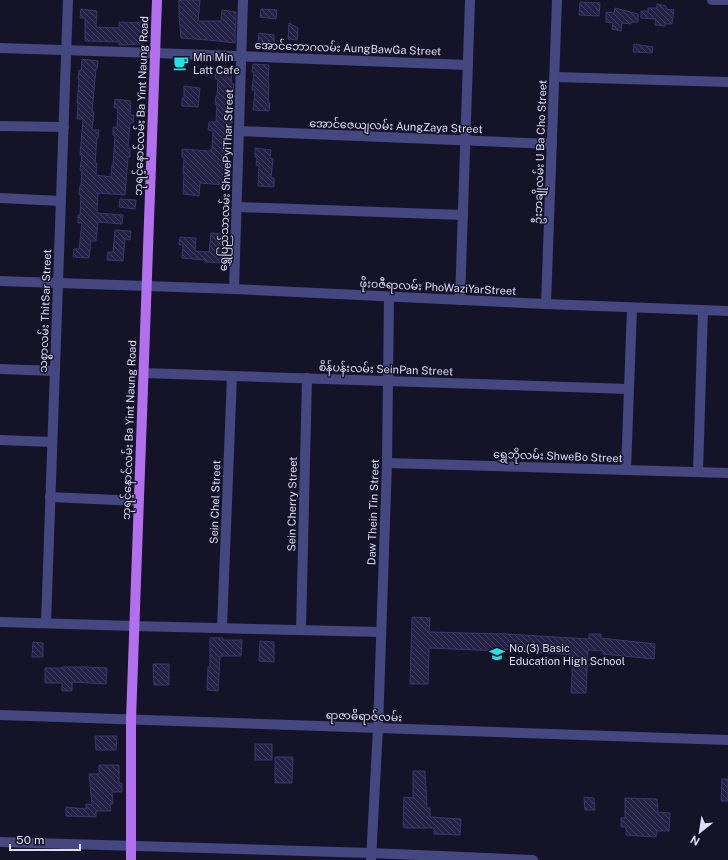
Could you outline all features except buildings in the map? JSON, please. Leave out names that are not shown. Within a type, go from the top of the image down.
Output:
[{"type":"main road","name":"ဘုရင့်နောင်လမ်း Ba Yint Naung Road","points":[[131,860],[131,719],[157,0]]},
{"type":"street","name":"သစ္စာလမ်း ThitSar Street","points":[[46,623],[68,0]]},
{"type":"street","name":"ရွှေပြည်သာလမ်း ShwePyiThar Street","points":[[234,289],[243,0]]},
{"type":"street","points":[[460,300],[470,0]]},
{"type":"street","name":"ဦးဘချိုလမ်း U Ba Cho Street","points":[[546,304],[557,0]]},
{"type":"street","points":[[712,0],[728,0]]},
{"type":"street","name":"အောင်ဘောဂလမ်း AungBawGa Street","points":[[0,48],[468,65]]},
{"type":"street","points":[[555,77],[728,82]]},
{"type":"street","points":[[0,126],[64,127]]},
{"type":"street","name":"အောင်ဇေယျလမ်း AungZaya Street","points":[[239,131],[552,144]]},
{"type":"street","points":[[0,198],[61,200]]},
{"type":"street","points":[[237,206],[463,215]]},
{"type":"street","name":"ဖိုးဝဇီရာလမ်း PhoWaziYarStreet","points":[[0,281],[234,289],[632,308],[728,311]]},
{"type":"street","name":"Daw Thein Tin Street","points":[[371,857],[378,728],[387,462],[389,297]]},
{"type":"street","points":[[626,470],[632,308]]},
{"type":"street","points":[[698,472],[703,310]]},
{"type":"street","points":[[0,369],[55,371]]},
{"type":"street","name":"စိန်ပန်းလမ်း SeinPan Street","points":[[143,373],[629,389]]},
{"type":"street","name":"Sein Chel Street","points":[[222,628],[232,376]]},
{"type":"street","name":"Sein Cherry Street","points":[[301,630],[307,378]]},
{"type":"street","points":[[0,440],[52,442]]},
{"type":"street","name":"ရွှေဘိုလမ်း ShweBo Street","points":[[387,462],[728,473]]},
{"type":"street","points":[[50,497],[138,501]]},
{"type":"street","points":[[0,622],[381,632]]},
{"type":"street","name":"ရာဇာဓိရာဇ်လမ်း","points":[[0,715],[728,740]]},
{"type":"street","points":[[0,842],[371,857],[533,860]]},
{"type":"place","name":"Min Min Latt Cafe","points":[[181,63]]},
{"type":"place","name":"No.(3) Basic Education High School","points":[[497,654]]}]
